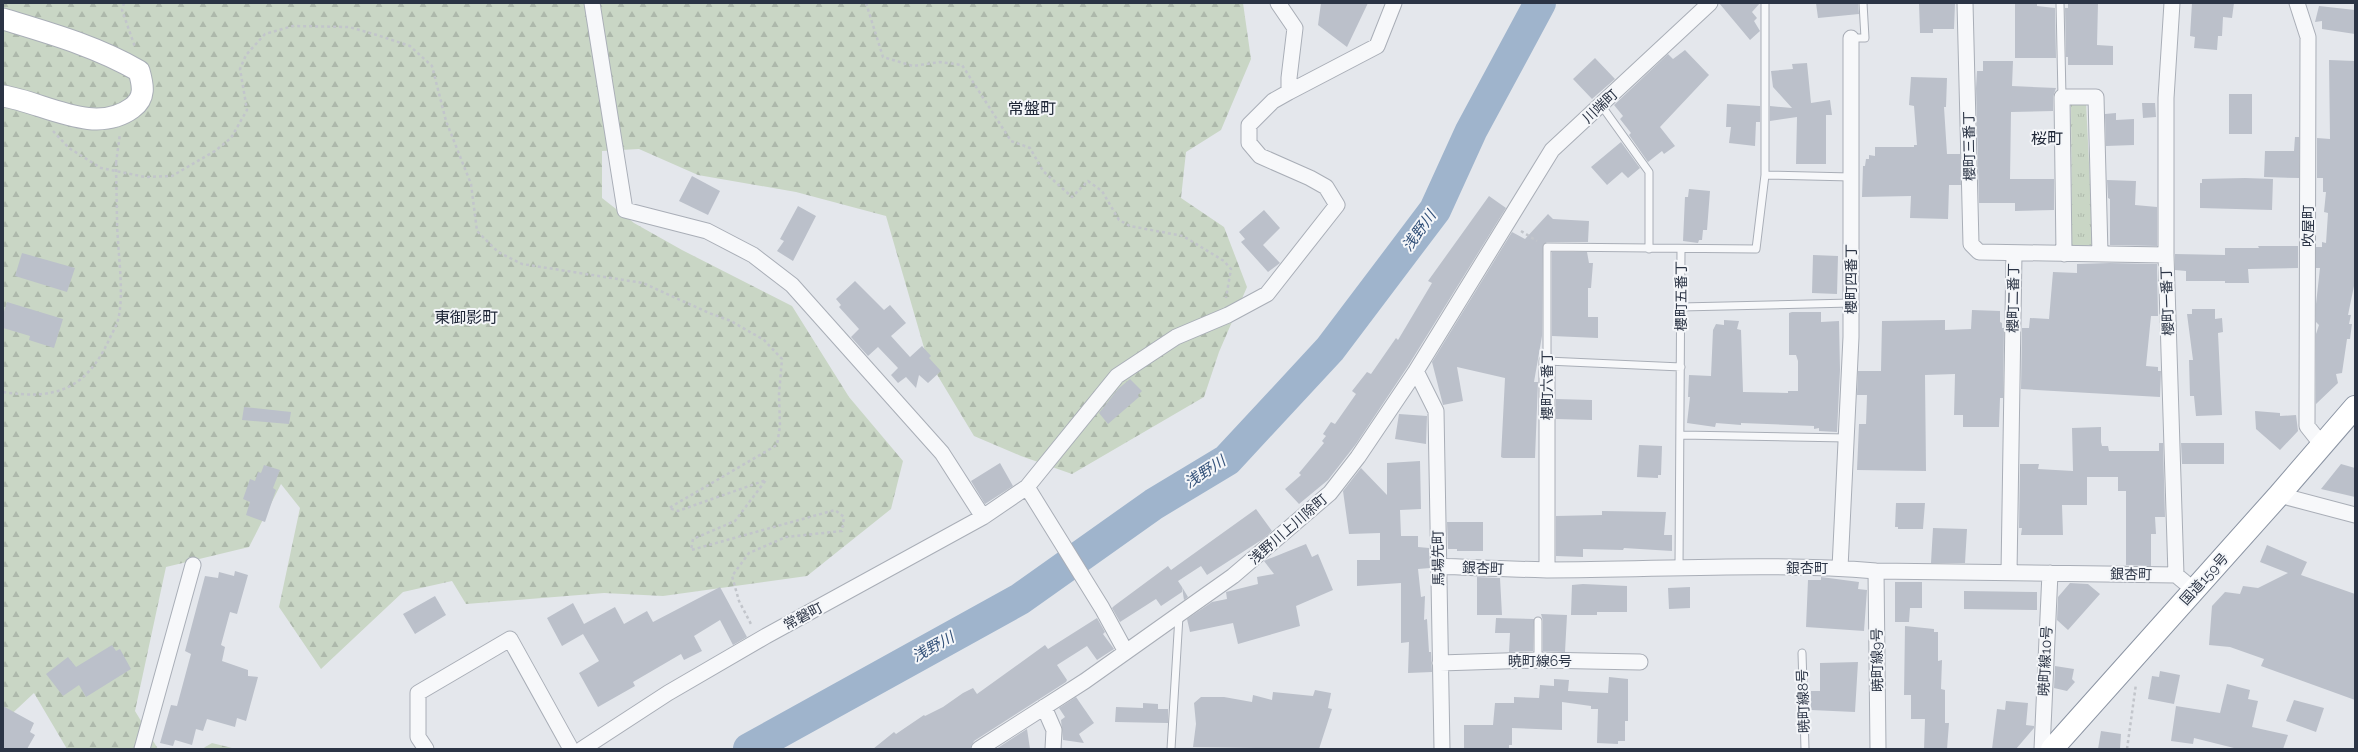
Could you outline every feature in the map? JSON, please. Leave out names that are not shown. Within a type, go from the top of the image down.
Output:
[{"type":"highway","name":"国道159号","points":[[2052,749],[2279,495],[2355,407]]},
{"type":"street","points":[[592,3],[625,210],[707,231],[753,255],[792,285],[942,453],[982,517]]},
{"type":"street","points":[[1278,3],[1295,28],[1289,78],[1289,92],[1377,46],[1394,3]]},
{"type":"street","name":"川端町","points":[[1508,223],[1552,150],[1710,3]]},
{"type":"street","name":"櫻町三番丁","points":[[1965,3],[1971,244],[1978,252],[2014,253]]},
{"type":"street","name":"櫻町一番丁","points":[[2172,3],[2166,98],[2166,255],[2176,575]]},
{"type":"street","name":"吹屋町","points":[[2297,3],[2308,37],[2307,426],[2322,445]]},
{"type":"street","points":[[3,19],[61,36],[117,58],[139,70],[144,88],[138,104],[123,115],[101,120],[79,117],[25,99],[3,96]]},
{"type":"street","name":"櫻町四番丁","points":[[1840,568],[1847,438],[1851,303],[1851,38]]},
{"type":"street","name":"常磐町","points":[[582,749],[668,693],[766,636],[982,517],[1027,487],[1117,376],[1176,338],[1228,315],[1267,294],[1336,205],[1326,187],[1310,178],[1260,156],[1249,143],[1249,125],[1273,101],[1289,92]]},
{"type":"street","points":[[2064,254],[2062,97],[2096,97],[2100,254]]},
{"type":"street","name":"浅野川上川除町","points":[[979,749],[1085,681],[1233,576],[1330,493],[1358,457],[1416,372],[1508,223]]},
{"type":"street","name":"櫻町二番丁","points":[[2009,573],[2014,253],[2166,255]]},
{"type":"street","name":"櫻町六番丁","points":[[1547,361],[1547,570]]},
{"type":"street","name":"馬場先町","points":[[1416,372],[1436,411],[1442,749]]},
{"type":"street","points":[[1027,487],[1102,608],[1126,652]]},
{"type":"street","points":[[2279,495],[2355,515]]},
{"type":"street","points":[[142,749],[193,565]]},
{"type":"street","name":"銀杏町","points":[[1438,566],[1547,570],[1679,567],[1840,568],[1876,571],[2176,575]]},
{"type":"street","name":"暁町線9号","points":[[1876,571],[1878,749]]},
{"type":"street","name":"暁町線10号","points":[[2042,749],[2050,573]]},
{"type":"street","points":[[2176,575],[2194,590]]},
{"type":"street","points":[[426,749],[418,737],[418,693],[510,639],[571,749]]},
{"type":"street","name":"暁町線6号","points":[[1440,663],[1538,660],[1640,662]]},
{"type":"street","points":[[1044,707],[1054,730],[1053,749]]},
{"type":"lane","name":"櫻町五番丁","points":[[1679,567],[1682,250],[1756,249],[1765,175],[1765,3]]},
{"type":"lane","name":"櫻町四番丁","points":[[1851,38],[1865,38],[1863,3]]},
{"type":"lane","points":[[2060,3],[2062,97]]},
{"type":"lane","points":[[1601,105],[1649,172],[1649,249]]},
{"type":"lane","points":[[1765,175],[1851,177]]},
{"type":"lane","points":[[1547,247],[1682,250]]},
{"type":"lane","name":"櫻町六番丁","points":[[1547,247],[1547,361]]},
{"type":"lane","points":[[1681,307],[1851,303]]},
{"type":"lane","points":[[1547,361],[1681,367]]},
{"type":"lane","points":[[1681,435],[1847,438]]},
{"type":"lane","points":[[1171,749],[1179,613]]},
{"type":"lane","points":[[1538,621],[1538,660]]},
{"type":"lane","name":"暁町線8号","points":[[1802,653],[1805,749]]},
{"type":"path","points":[[117,58],[136,50],[122,10],[124,3]]},
{"type":"path","points":[[866,3],[882,57],[913,66],[940,62],[962,65],[1011,141],[1030,148],[1043,171],[1072,197],[1088,181],[1102,191],[1120,220],[1130,226],[1183,236],[1224,261],[1231,270],[1226,293],[1228,315]]},
{"type":"path","points":[[49,126],[69,148],[101,168],[145,177],[172,176],[215,151],[231,138],[247,110],[240,69],[246,55],[265,34],[293,26],[349,27],[410,46],[432,66],[446,121],[471,184],[477,231],[498,252],[522,264],[643,283],[702,311],[731,321],[764,340],[782,359],[779,394],[780,426],[777,445],[669,508],[678,511],[766,480],[735,521],[693,539],[691,550],[835,510],[844,518],[842,531],[786,537],[749,553],[732,576],[739,601],[753,627],[766,636]]},
{"type":"path","points":[[3,392],[24,396],[51,394],[74,385],[99,359],[118,319],[120,278],[116,163],[123,115]]},
{"type":"path","points":[[1508,223],[1547,247]]},
{"type":"path","points":[[2127,749],[2137,687],[2128,664]]},
{"type":"green space","points":[[3,3],[1243,3],[1251,59],[1221,130],[1186,152],[1181,198],[1224,227],[1247,287],[1219,352],[1204,397],[1072,474],[1021,456],[974,436],[927,358],[886,216],[796,192],[698,175],[639,149],[602,151],[602,198],[634,223],[682,250],[792,306],[849,397],[903,461],[891,509],[807,576],[663,596],[604,593],[466,604],[452,581],[403,592],[321,669],[279,607],[300,508],[281,484],[249,547],[166,567],[135,711],[158,749],[67,749],[34,693],[3,722]]},
{"type":"green space","points":[[2086,102],[2093,245],[2072,248],[2071,104]]},
{"type":"green space","points":[[212,743],[236,749],[202,749]]},
{"type":"building","points":[[1321,3],[1368,3],[1347,47],[1318,25]]},
{"type":"building","points":[[1719,3],[1760,3],[1752,12],[1757,18],[1754,21],[1760,31],[1750,40]]},
{"type":"building","points":[[1816,3],[1858,3],[1859,14],[1818,18]]},
{"type":"building","points":[[1919,3],[1955,4],[1954,29],[1933,29],[1933,33],[1920,33]]},
{"type":"building","points":[[2015,3],[2037,3],[2037,6],[2055,8],[2056,58],[2015,58]]},
{"type":"building","points":[[2068,3],[2098,3],[2097,45],[2113,46],[2113,65],[2068,65],[2068,57],[2066,57],[2065,8],[2068,8]]},
{"type":"building","points":[[2192,3],[2234,3],[2232,18],[2223,17],[2222,36],[2218,36],[2217,50],[2194,48],[2195,37],[2190,36]]},
{"type":"building","points":[[2319,6],[2355,10],[2355,34],[2322,29],[2322,21],[2315,22]]},
{"type":"building","points":[[1685,50],[1709,75],[1660,127],[1675,146],[1664,154],[1662,151],[1648,162],[1629,135],[1631,133],[1620,119],[1623,116],[1614,105],[1668,54],[1673,59]]},
{"type":"building","points":[[1595,58],[1615,79],[1592,99],[1573,79]]},
{"type":"building","points":[[2329,60],[2355,61],[2354,286],[2348,315],[2351,315],[2349,324],[2352,324],[2350,339],[2347,339],[2342,373],[2336,374],[2338,383],[2316,404],[2316,334],[2319,325],[2316,322],[2316,304],[2320,268],[2316,268],[2316,247],[2322,247],[2322,242],[2326,243],[2328,213],[2324,212],[2326,192],[2323,192],[2323,178],[2317,178],[2317,138],[2330,139]]},
{"type":"building","points":[[1983,61],[2013,61],[2012,86],[2056,88],[2053,97],[2053,111],[2011,112],[2010,179],[2054,179],[2054,210],[2015,211],[2015,203],[1979,203],[1976,88],[1977,71],[1983,71]]},
{"type":"building","points":[[1807,63],[1811,103],[1830,100],[1832,115],[1826,115],[1826,164],[1796,164],[1797,117],[1770,121],[1770,106],[1792,108],[1773,87],[1771,71],[1793,69],[1792,64]]},
{"type":"building","points":[[1911,77],[1947,78],[1946,107],[1944,107],[1947,154],[1960,154],[1961,185],[1949,185],[1948,219],[1910,218],[1911,196],[1862,197],[1863,166],[1865,166],[1866,159],[1869,159],[1869,155],[1875,156],[1875,147],[1914,147],[1914,145],[1917,145],[1914,106],[1909,105]]},
{"type":"building","points":[[2229,94],[2252,94],[2252,134],[2229,134]]},
{"type":"building","points":[[2142,103],[2155,103],[2156,117],[2143,118]]},
{"type":"building","points":[[1727,104],[1760,106],[1760,122],[1756,122],[1755,146],[1729,143],[1731,127],[1726,127]]},
{"type":"building","points":[[2116,113],[2116,120],[2134,119],[2134,145],[2106,146],[2105,114]]},
{"type":"building","points":[[2295,137],[2299,137],[2299,178],[2264,177],[2265,151],[2294,151]]},
{"type":"building","points":[[1621,142],[1640,168],[1628,178],[1622,172],[1607,185],[1591,167]]},
{"type":"building","points":[[692,176],[720,191],[708,215],[679,201]]},
{"type":"building","points":[[2202,179],[2273,179],[2272,210],[2200,208],[2200,183],[2202,183]]},
{"type":"building","points":[[2107,180],[2136,181],[2135,205],[2157,207],[2157,246],[2110,245],[2110,199],[2108,198]]},
{"type":"building","points":[[1689,189],[1710,191],[1707,230],[1703,230],[1702,240],[1699,240],[1698,243],[1683,241],[1685,197],[1688,197]]},
{"type":"building","points":[[1489,196],[1506,208],[1408,366],[1356,444],[1328,480],[1299,504],[1285,489],[1301,475],[1299,473],[1324,443],[1322,441],[1326,436],[1323,434],[1331,422],[1335,424],[1356,394],[1352,391],[1367,372],[1371,374],[1396,338],[1398,340],[1432,283],[1428,281]]},
{"type":"building","points":[[798,206],[816,216],[793,261],[777,251],[784,241],[780,239]]},
{"type":"building","points":[[1264,210],[1280,228],[1263,245],[1280,263],[1268,272],[1241,242],[1245,239],[1239,232]]},
{"type":"building","points":[[1548,214],[1553,219],[1589,221],[1588,242],[1547,242],[1543,245],[1542,336],[1534,382],[1538,382],[1535,458],[1503,458],[1501,457],[1505,378],[1457,367],[1463,401],[1443,405],[1432,362],[1512,232],[1525,239]]},
{"type":"building","points":[[2258,246],[2298,246],[2298,268],[2248,269],[2249,283],[2225,283],[2225,281],[2186,281],[2186,271],[2175,270],[2175,254],[2225,255],[2225,248],[2259,248]]},
{"type":"building","points":[[1552,252],[1587,252],[1589,263],[1593,263],[1591,288],[1588,288],[1588,317],[1598,317],[1598,338],[1552,336]]},
{"type":"building","points":[[22,253],[75,268],[67,292],[15,276]]},
{"type":"building","points":[[1813,255],[1838,256],[1837,294],[1812,293]]},
{"type":"building","points":[[2077,264],[2157,264],[2158,316],[2151,316],[2146,366],[2158,367],[2158,371],[2161,371],[2160,397],[2021,389],[2022,328],[2029,328],[2030,318],[2049,319],[2053,272],[2077,273]]},
{"type":"building","points":[[855,281],[884,310],[890,305],[906,323],[891,336],[910,357],[922,346],[931,356],[929,358],[941,371],[928,383],[919,375],[916,388],[906,377],[898,383],[891,375],[898,368],[878,347],[868,356],[851,337],[859,329],[839,307],[841,305],[836,299]]},
{"type":"building","points":[[7,302],[63,319],[54,348],[29,340],[30,336],[3,328],[3,315]]},
{"type":"building","points":[[2192,309],[2215,309],[2215,319],[2222,318],[2223,332],[2218,333],[2222,415],[2196,416],[2194,396],[2190,396],[2189,360],[2193,360],[2187,314],[2192,314]]},
{"type":"building","points":[[1972,310],[2000,311],[2000,322],[2002,323],[2002,328],[2004,328],[2003,398],[2000,398],[1999,427],[1963,427],[1963,415],[1954,415],[1955,374],[1925,375],[1926,471],[1857,470],[1859,424],[1866,424],[1867,395],[1857,395],[1858,371],[1881,371],[1882,321],[1945,320],[1945,330],[1971,329]]},
{"type":"building","points":[[1821,312],[1821,322],[1839,321],[1840,370],[1837,432],[1819,431],[1819,428],[1814,429],[1814,426],[1741,423],[1741,425],[1716,423],[1715,427],[1687,423],[1690,397],[1688,397],[1689,375],[1711,376],[1713,330],[1716,324],[1724,325],[1724,320],[1739,321],[1737,329],[1741,330],[1743,392],[1788,393],[1788,391],[1798,391],[1798,361],[1796,355],[1789,355],[1789,313]]},
{"type":"building","points":[[1130,379],[1142,391],[1138,395],[1139,397],[1108,424],[1099,413],[1118,389]]},
{"type":"building","points":[[1556,399],[1592,400],[1592,420],[1556,419]]},
{"type":"building","points":[[244,407],[291,412],[289,424],[242,420]]},
{"type":"building","points":[[2255,411],[2280,413],[2280,416],[2296,415],[2298,431],[2280,450],[2256,429]]},
{"type":"building","points":[[1399,414],[1427,416],[1426,444],[1395,439]]},
{"type":"building","points":[[2101,427],[2102,446],[2108,446],[2109,451],[2159,451],[2159,443],[2163,443],[2165,517],[2155,517],[2156,534],[2151,534],[2151,566],[2126,565],[2126,491],[2118,491],[2118,477],[2087,477],[2087,505],[2062,505],[2063,535],[2021,535],[2022,528],[2019,528],[2020,464],[2039,464],[2038,469],[2073,471],[2072,428]]},
{"type":"building","points":[[2181,443],[2224,443],[2224,464],[2182,464]]},
{"type":"building","points":[[1639,445],[1662,446],[1661,475],[1658,475],[1658,478],[1637,477]]},
{"type":"building","points":[[1420,461],[1421,509],[1400,510],[1401,536],[1418,536],[1418,547],[1429,548],[1430,568],[1418,569],[1421,597],[1425,596],[1424,620],[1427,619],[1432,672],[1408,673],[1409,642],[1401,643],[1401,583],[1357,586],[1357,560],[1380,560],[1380,533],[1349,534],[1343,491],[1361,468],[1387,495],[1387,463]]},
{"type":"building","points":[[1000,463],[1013,486],[985,504],[971,481]]},
{"type":"building","points":[[2341,464],[2355,468],[2355,497],[2321,489]]},
{"type":"building","points":[[264,465],[280,470],[273,488],[276,490],[265,522],[246,515],[250,502],[243,499],[250,479],[255,481],[258,472],[261,473]]},
{"type":"building","points":[[1896,503],[1925,503],[1923,529],[1898,529],[1898,527],[1895,527]]},
{"type":"building","points":[[1256,509],[1272,531],[1263,539],[1207,575],[1201,566],[1178,581],[1182,587],[1182,592],[1161,606],[1156,599],[1120,622],[1112,608],[1114,606],[1168,566],[1171,570]]},
{"type":"building","points":[[1602,511],[1666,512],[1664,535],[1672,535],[1672,551],[1624,548],[1623,550],[1583,549],[1583,557],[1556,556],[1556,516],[1602,515]]},
{"type":"building","points":[[1447,522],[1483,522],[1483,551],[1457,551],[1457,549],[1448,549]]},
{"type":"building","points":[[1933,528],[1967,529],[1965,563],[1931,563]]},
{"type":"building","points":[[1306,544],[1312,557],[1318,554],[1333,590],[1296,606],[1300,626],[1238,644],[1233,623],[1190,632],[1187,619],[1212,602],[1227,599],[1226,592],[1258,584],[1257,577],[1274,574],[1264,561]]},
{"type":"building","points":[[2267,545],[2307,562],[2301,575],[2355,594],[2355,700],[2261,666],[2264,659],[2230,647],[2209,645],[2212,606],[2225,592],[2240,594],[2243,586],[2258,588],[2288,573],[2260,562]]},
{"type":"building","points":[[235,571],[248,575],[237,614],[230,612],[221,645],[225,647],[222,661],[248,670],[248,676],[258,677],[246,721],[237,718],[235,727],[207,719],[203,731],[196,729],[192,745],[175,740],[173,746],[160,743],[171,705],[177,706],[191,654],[185,651],[205,576],[218,578],[219,572],[234,576]]},
{"type":"building","points":[[1477,577],[1500,578],[1502,615],[1477,615]]},
{"type":"building","points":[[1821,577],[1859,582],[1858,589],[1867,590],[1864,631],[1806,627],[1808,580],[1821,580]]},
{"type":"building","points":[[1895,582],[1922,582],[1922,608],[1910,608],[1909,622],[1895,622]]},
{"type":"building","points":[[2070,583],[2088,584],[2100,594],[2068,630],[2057,620],[2058,597]]},
{"type":"building","points":[[1572,585],[1627,586],[1627,612],[1597,612],[1597,615],[1571,615]]},
{"type":"building","points":[[720,587],[747,637],[733,645],[720,620],[694,636],[702,651],[684,660],[681,654],[633,682],[635,686],[598,707],[579,673],[599,661],[583,634],[562,646],[547,618],[573,603],[584,624],[615,607],[624,624],[647,611],[653,622]]},
{"type":"building","points":[[1182,587],[1188,597],[1184,600]]},
{"type":"building","points":[[1690,587],[1690,608],[1669,609],[1668,588]]},
{"type":"building","points":[[1964,591],[2037,592],[2037,610],[1964,609]]},
{"type":"building","points":[[435,596],[446,615],[415,634],[403,614]]},
{"type":"building","points":[[1541,614],[1567,615],[1565,652],[1543,651],[1543,621]]},
{"type":"building","points":[[1097,618],[1105,632],[1103,634],[1114,649],[1097,660],[1087,646],[1057,665],[1067,680],[1066,682],[974,741],[970,749],[873,749],[894,732],[896,734],[924,715],[925,716],[943,707],[963,693],[973,688],[977,694],[1045,645],[1048,649]]},
{"type":"building","points":[[1496,618],[1534,619],[1533,651],[1509,652],[1510,633],[1495,633]]},
{"type":"building","points":[[1905,626],[1934,629],[1934,632],[1938,632],[1938,661],[1942,660],[1941,689],[1945,690],[1945,723],[1949,723],[1947,749],[1924,749],[1925,719],[1911,719],[1911,695],[1904,695]]},
{"type":"building","points":[[112,645],[116,651],[120,649],[131,669],[86,697],[79,685],[63,696],[46,674],[68,657],[76,667]]},
{"type":"building","points":[[1858,662],[1855,712],[1811,710],[1811,691],[1820,691],[1820,663]]},
{"type":"building","points":[[2055,666],[2074,669],[2072,679],[2075,682],[2067,691],[2054,688]]},
{"type":"building","points":[[2160,671],[2180,675],[2174,704],[2148,699],[2152,676],[2159,677]]},
{"type":"building","points":[[1609,677],[1628,679],[1628,721],[1625,721],[1625,741],[1618,741],[1618,744],[1597,743],[1598,709],[1591,709],[1591,706],[1562,702],[1562,730],[1512,728],[1512,745],[1509,745],[1509,749],[1464,749],[1464,725],[1493,725],[1495,703],[1514,703],[1514,697],[1539,698],[1540,685],[1554,686],[1554,679],[1569,680],[1568,691],[1608,693]]},
{"type":"building","points":[[2227,684],[2250,690],[2248,699],[2258,701],[2252,727],[2288,735],[2283,749],[2238,749],[2194,738],[2193,744],[2171,741],[2176,706],[2220,713]]},
{"type":"building","points":[[1315,690],[1331,693],[1328,708],[1332,709],[1319,749],[1193,747],[1196,724],[1194,703],[1201,697],[1224,697],[1252,702],[1253,695],[1272,700],[1273,692],[1313,696]]},
{"type":"building","points":[[1076,697],[1094,723],[1079,734],[1084,743],[1063,740],[1061,720],[1065,717],[1059,708]]},
{"type":"building","points":[[2294,700],[2324,708],[2316,732],[2286,721]]},
{"type":"building","points":[[2006,701],[2028,703],[2026,725],[2034,726],[2034,728],[2016,749],[1992,749],[1997,709],[2005,710]]},
{"type":"building","points":[[1143,703],[1158,704],[1158,709],[1168,709],[1168,723],[1115,722],[1116,707],[1143,708]]},
{"type":"building","points":[[3,706],[34,723],[30,732],[35,735],[27,749],[3,749]]},
{"type":"building","points":[[1027,729],[1030,749],[996,749]]},
{"type":"building","points":[[2101,731],[2121,734],[2120,749],[2098,749]]},
{"type":"waterway","name":"浅野川","points":[[749,749],[1020,599],[1154,504],[1227,460],[1330,349],[1435,210],[1471,131],[1540,3]]},
{"type":"district","name":"常盤町","points":[[1032,108]]},
{"type":"district","name":"桜町","points":[[2047,138]]},
{"type":"district","name":"東御影町","points":[[466,317]]}]
